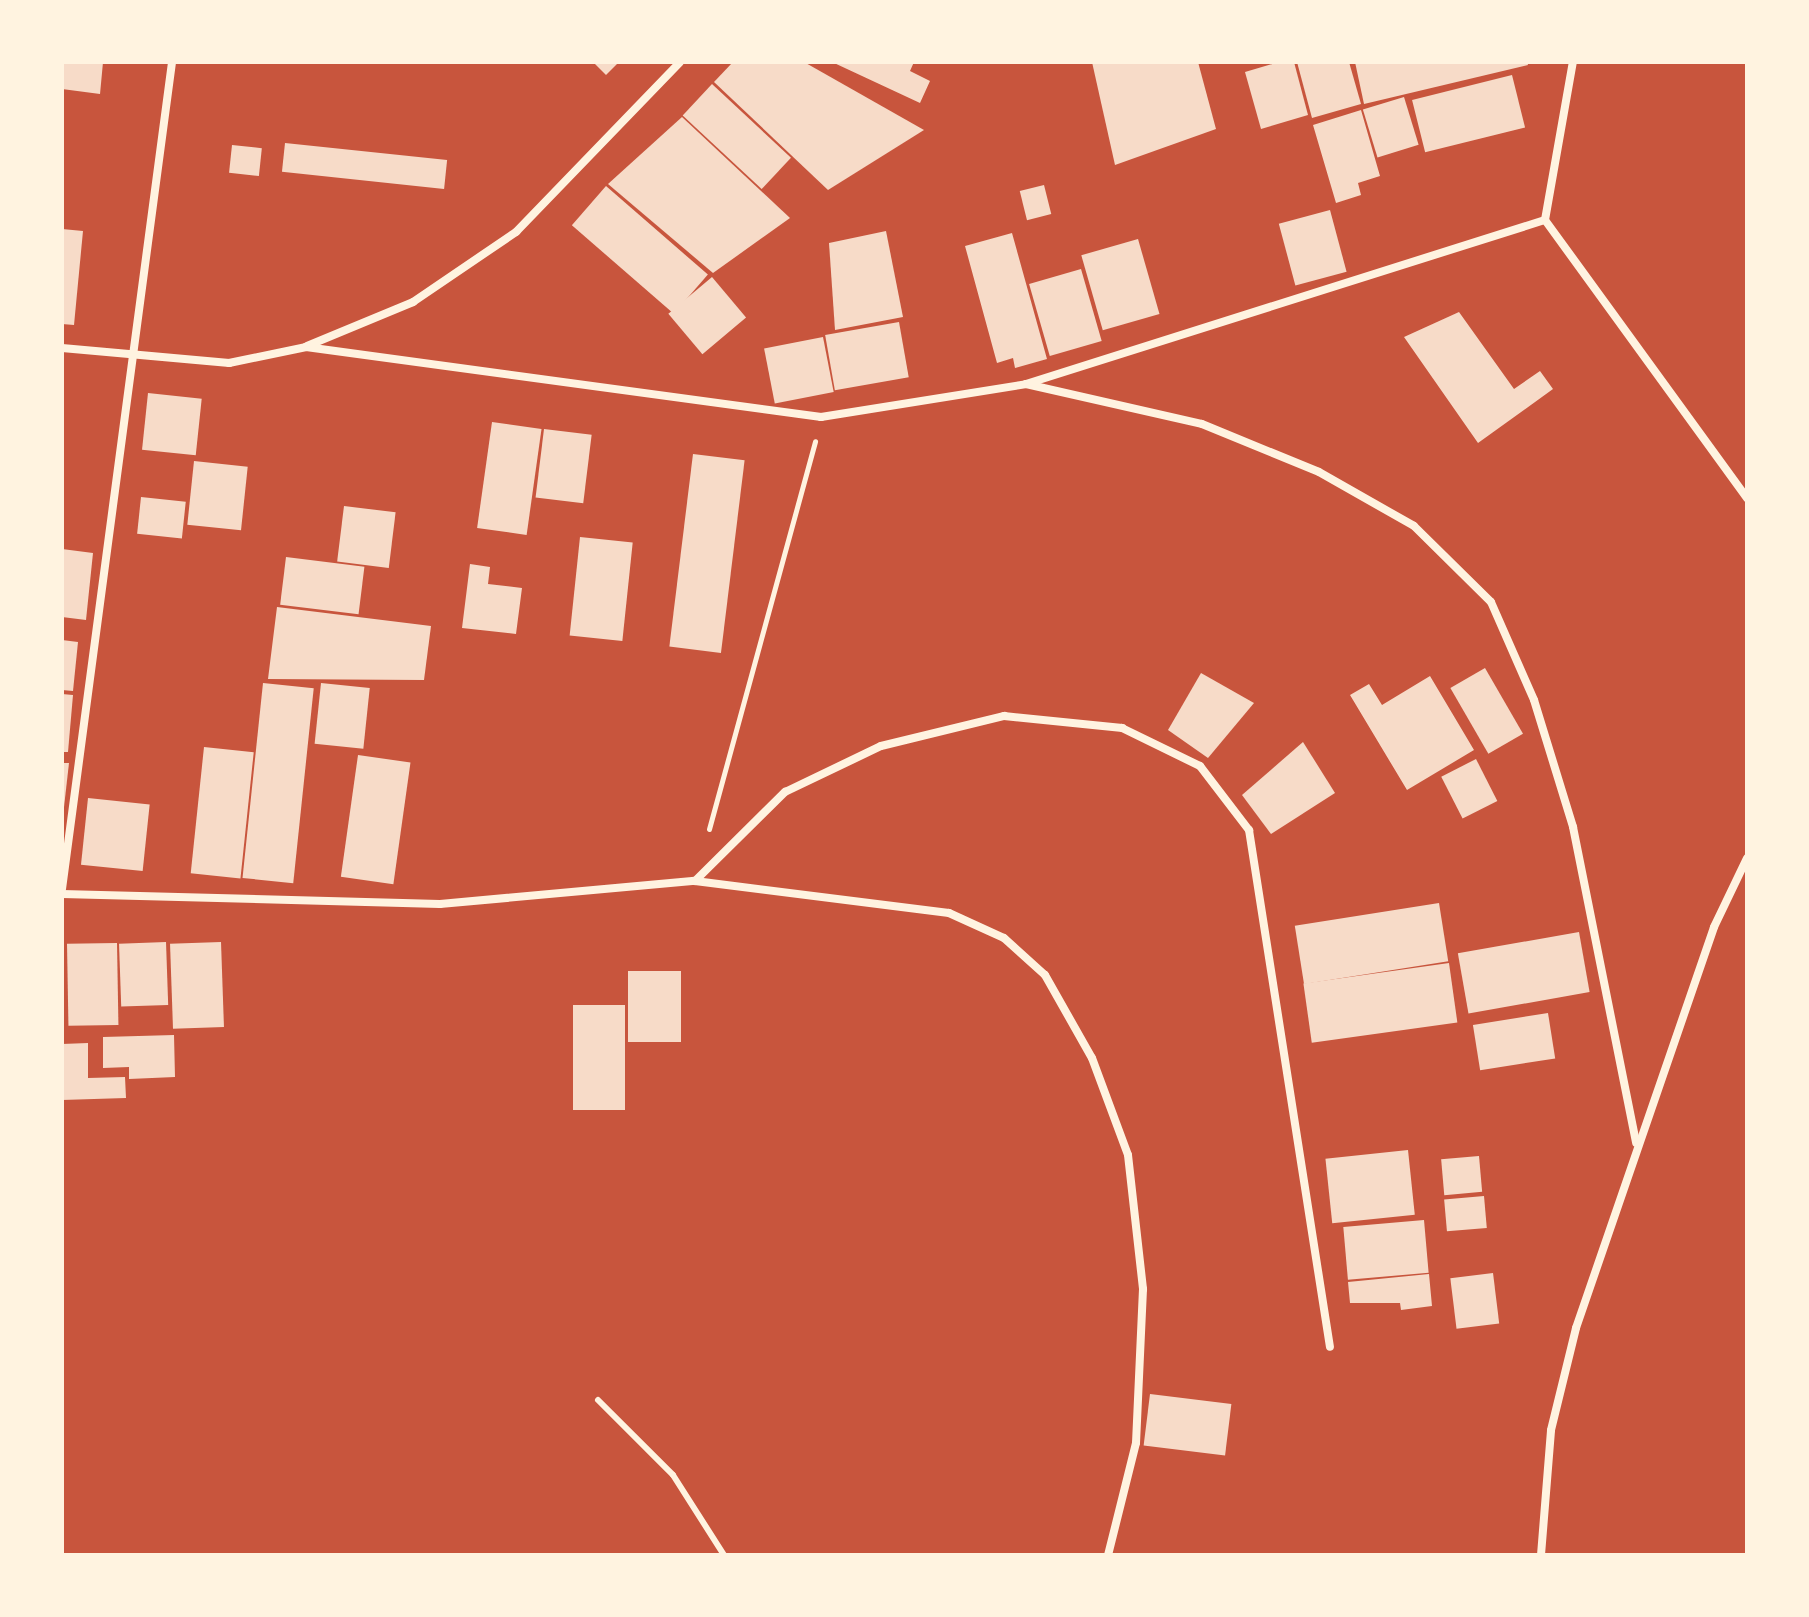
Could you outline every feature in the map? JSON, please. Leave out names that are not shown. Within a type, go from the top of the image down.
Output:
[{"type":"street","points":[[172,62],[62,891],[440,904],[695,881],[949,913],[1004,938],[1045,975],[1092,1058],[1130,1169],[1143,1289],[1136,1443],[1108,1555]]},
{"type":"street","points":[[62,348],[133,357],[229,363],[306,347],[413,302],[516,232],[680,62]]},
{"type":"street","points":[[1573,62],[1545,220],[1747,498]]},
{"type":"street","points":[[306,347],[821,417],[1026,384],[1545,220]]},
{"type":"street","points":[[1026,384],[1202,424],[1319,472],[1414,526],[1491,602],[1534,700],[1573,827],[1636,1143]]},
{"type":"street","points":[[695,881],[785,792],[881,746],[1004,716],[1122,728],[1200,766],[1249,830],[1330,1347]]},
{"type":"street","points":[[1541,1555],[1551,1430],[1576,1328],[1636,1143],[1714,927],[1747,858]]},
{"type":"lane","points":[[598,1400],[673,1475],[724,1555]]},
{"type":"path","points":[[695,881],[821,417]]},
{"type":"building","points":[[62,62],[103,62],[100,94],[62,89]]},
{"type":"building","points":[[593,62],[619,62],[606,75]]},
{"type":"building","points":[[733,62],[804,62],[924,130],[828,190],[714,82]]},
{"type":"building","points":[[832,62],[914,62],[910,71],[930,81],[920,103]]},
{"type":"building","points":[[1092,62],[1198,62],[1216,129],[1115,165]]},
{"type":"building","points":[[1279,62],[1294,62],[1308,115],[1261,129],[1245,72]]},
{"type":"building","points":[[1297,62],[1349,62],[1361,104],[1312,118]]},
{"type":"building","points":[[1355,62],[1527,62],[1528,65],[1364,104]]},
{"type":"building","points":[[1512,75],[1525,127],[1425,152],[1412,100]]},
{"type":"building","points":[[712,84],[791,158],[762,189],[683,115]]},
{"type":"building","points":[[1404,97],[1419,145],[1377,157],[1363,110]]},
{"type":"building","points":[[1361,110],[1380,176],[1358,183],[1361,195],[1336,203],[1313,125]]},
{"type":"building","points":[[682,117],[790,218],[713,273],[608,184]]},
{"type":"building","points":[[285,143],[447,160],[444,189],[282,172]]},
{"type":"building","points":[[232,145],[262,148],[259,176],[229,173]]},
{"type":"building","points":[[1044,185],[1051,214],[1027,220],[1020,191]]},
{"type":"building","points":[[606,186],[708,275],[674,314],[572,225]]},
{"type":"building","points":[[1330,210],[1347,272],[1295,286],[1279,224]]},
{"type":"building","points":[[62,229],[83,231],[74,325],[62,324]]},
{"type":"building","points":[[886,231],[903,317],[835,330],[829,243]]},
{"type":"building","points":[[1012,233],[1047,359],[1015,368],[1013,358],[997,363],[965,246]]},
{"type":"building","points":[[1138,239],[1159,314],[1103,330],[1081,255]]},
{"type":"building","points":[[1081,269],[1102,341],[1050,356],[1029,284]]},
{"type":"building","points":[[712,277],[746,318],[702,354],[668,314]]},
{"type":"building","points":[[1459,312],[1514,389],[1540,371],[1553,389],[1478,443],[1404,337]]},
{"type":"building","points":[[899,322],[909,377],[835,390],[825,335]]},
{"type":"building","points":[[823,337],[834,392],[775,403],[764,348]]},
{"type":"building","points":[[148,393],[202,399],[196,455],[142,450]]},
{"type":"building","points":[[492,422],[542,429],[527,535],[477,528]]},
{"type":"building","points":[[544,429],[592,435],[583,503],[536,497]]},
{"type":"building","points":[[693,454],[745,460],[721,653],[669,647]]},
{"type":"building","points":[[194,461],[248,467],[241,530],[187,525]]},
{"type":"building","points":[[141,497],[186,502],[182,539],[137,534]]},
{"type":"building","points":[[344,506],[396,512],[389,568],[337,562]]},
{"type":"building","points":[[580,537],[633,543],[622,641],[570,635]]},
{"type":"building","points":[[62,549],[93,553],[86,620],[62,617]]},
{"type":"building","points":[[286,557],[364,567],[359,614],[280,605]]},
{"type":"building","points":[[470,564],[490,567],[488,584],[522,588],[516,634],[462,628]]},
{"type":"building","points":[[277,607],[431,626],[424,680],[268,679]]},
{"type":"building","points":[[62,640],[78,642],[73,691],[62,690]]},
{"type":"building","points":[[1485,668],[1523,734],[1488,754],[1450,688]]},
{"type":"building","points":[[1201,673],[1254,703],[1208,758],[1168,730]]},
{"type":"building","points":[[1430,676],[1474,750],[1407,790],[1350,695],[1369,684],[1382,705]]},
{"type":"building","points":[[263,683],[314,688],[293,883],[243,878]]},
{"type":"building","points":[[321,683],[370,688],[363,749],[315,744]]},
{"type":"building","points":[[62,694],[73,695],[68,752],[62,752]]},
{"type":"building","points":[[1303,742],[1335,793],[1271,834],[1242,795]]},
{"type":"building","points":[[204,747],[254,752],[240,879],[191,873]]},
{"type":"building","points":[[358,755],[410,762],[393,884],[341,877]]},
{"type":"building","points":[[1476,759],[1497,801],[1463,819],[1441,777]]},
{"type":"building","points":[[62,763],[69,763],[64,807],[62,807]]},
{"type":"building","points":[[88,798],[150,804],[143,871],[81,865]]},
{"type":"building","points":[[1439,903],[1448,961],[1304,984],[1295,926]]},
{"type":"building","points":[[1579,932],[1590,992],[1468,1013],[1458,953]]},
{"type":"building","points":[[166,942],[168,1005],[121,1007],[119,944]]},
{"type":"building","points":[[221,942],[224,1027],[173,1029],[170,944]]},
{"type":"building","points":[[117,943],[118,1025],[68,1026],[67,944]]},
{"type":"building","points":[[1449,963],[1457,1022],[1312,1043],[1303,983]]},
{"type":"building","points":[[628,971],[681,971],[681,1042],[628,1042]]},
{"type":"building","points":[[573,1005],[625,1005],[625,1110],[573,1110]]},
{"type":"building","points":[[1548,1013],[1555,1058],[1480,1070],[1473,1025]]},
{"type":"building","points":[[174,1035],[175,1077],[129,1079],[129,1067],[103,1068],[103,1037]]},
{"type":"building","points":[[88,1043],[88,1078],[125,1077],[126,1098],[62,1100],[62,1044]]},
{"type":"building","points":[[1408,1150],[1415,1215],[1332,1223],[1325,1159]]},
{"type":"building","points":[[1479,1156],[1482,1192],[1444,1195],[1441,1159]]},
{"type":"building","points":[[1484,1196],[1487,1228],[1447,1231],[1444,1199]]},
{"type":"building","points":[[1424,1220],[1429,1273],[1348,1280],[1343,1227]]},
{"type":"building","points":[[1493,1273],[1499,1324],[1457,1329],[1450,1278]]},
{"type":"building","points":[[1429,1274],[1432,1306],[1401,1310],[1400,1303],[1350,1303],[1348,1282]]},
{"type":"building","points":[[1150,1394],[1231,1404],[1225,1456],[1144,1446]]}]
